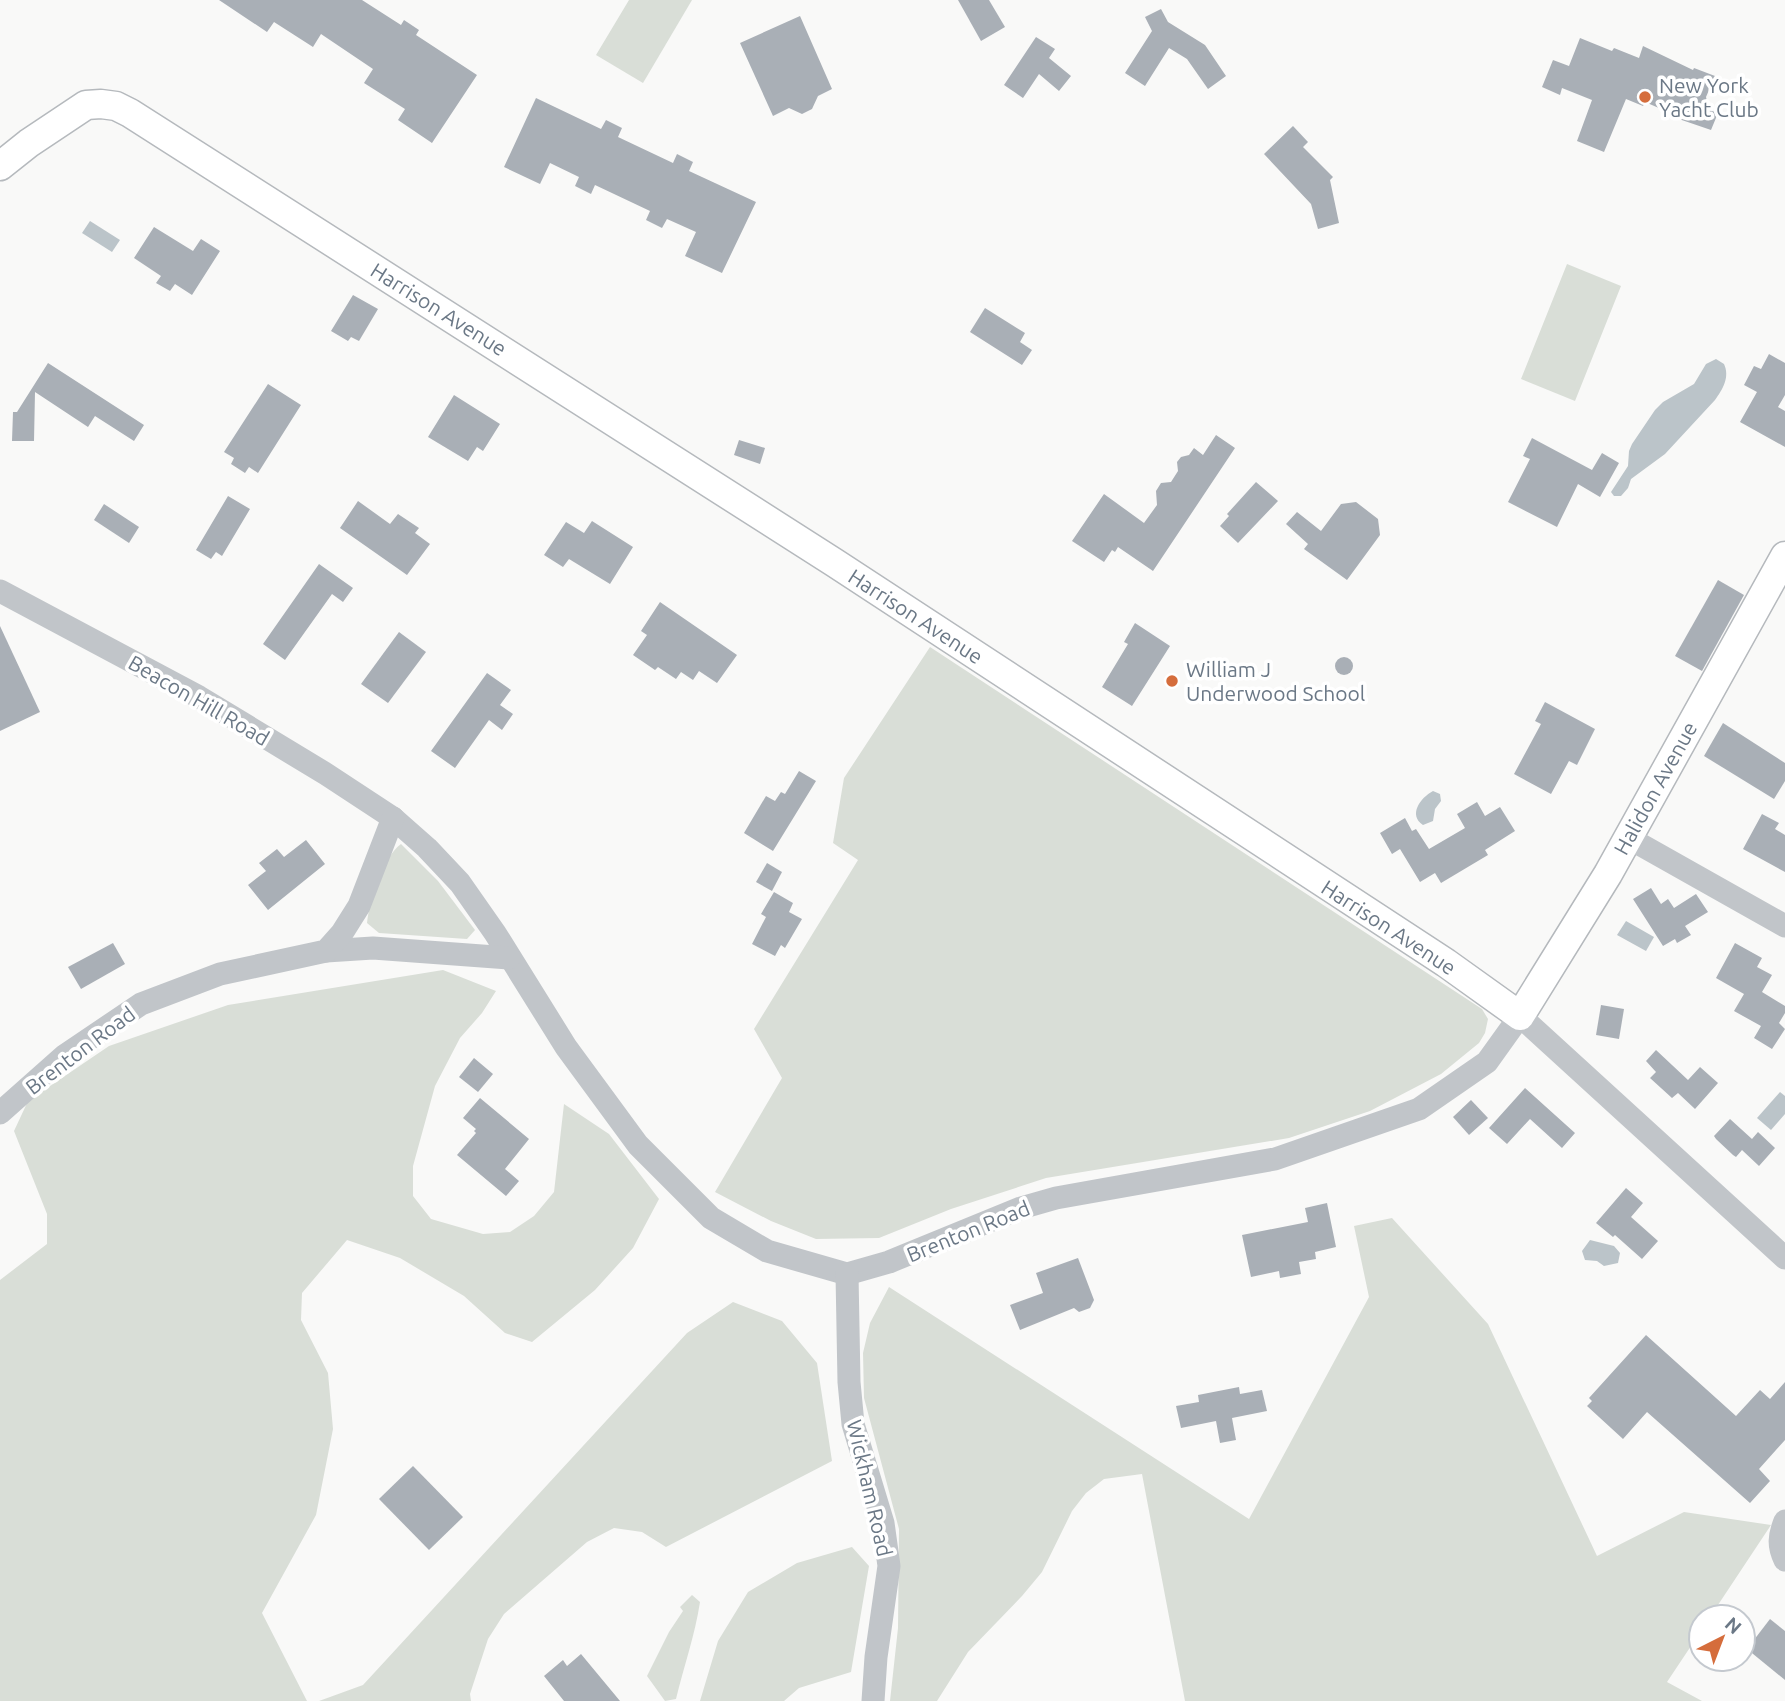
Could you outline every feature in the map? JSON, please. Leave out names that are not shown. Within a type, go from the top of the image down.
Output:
[{"type":"main road","name":"Harrison Avenue","points":[[0,166],[29,143],[86,106],[116,106],[130,113],[835,563],[1446,963],[1520,1016]]},
{"type":"main road","name":"Halidon Avenue","points":[[1520,1016],[1608,874],[1785,556]]},
{"type":"street","name":"Beacon Hill Road","points":[[0,591],[199,697],[393,818]]},
{"type":"street","points":[[326,951],[342,933],[359,906],[393,818],[427,848],[460,883],[594,1088],[638,1145],[687,1196],[716,1222],[767,1251],[847,1274]]},
{"type":"street","points":[[1627,837],[1785,926]]},
{"type":"street","name":"Brenton Road","points":[[0,1112],[64,1056],[141,1004],[220,974],[326,951],[373,948],[509,958]]},
{"type":"street","name":"Harrison Avenue","points":[[1520,1016],[1785,1258]]},
{"type":"street","name":"Brenton Road","points":[[847,1274],[889,1262],[1021,1208],[1132,1183],[1275,1159],[1419,1108],[1487,1062],[1520,1016]]},
{"type":"street","name":"Wickham Road","points":[[847,1274],[849,1382],[853,1423],[883,1523],[889,1566],[876,1657],[873,1701]]},
{"type":"street","points":[[1785,1521],[1780,1532],[1779,1548],[1785,1560]]},
{"type":"shaded area","points":[[629,0],[692,0],[643,83],[596,55]]},
{"type":"shaded area","points":[[90,221],[120,240],[112,252],[82,233]]},
{"type":"shaded area","points":[[1567,264],[1621,286],[1575,401],[1521,379]]},
{"type":"shaded area","points":[[1716,359],[1724,364],[1726,378],[1715,400],[1665,454],[1631,479],[1621,496],[1614,496],[1611,492],[1628,466],[1632,444],[1655,410],[1663,402],[1694,384],[1706,364]]},
{"type":"shaded area","points":[[930,647],[1482,1009],[1488,1019],[1485,1033],[1479,1043],[1441,1074],[1370,1111],[1289,1138],[1046,1178],[951,1209],[879,1238],[816,1239],[771,1221],[715,1192],[782,1078],[754,1029],[858,860],[833,843],[844,778]]},
{"type":"shaded area","points":[[1433,791],[1440,794],[1441,801],[1435,809],[1433,821],[1423,825],[1416,812],[1424,798]]},
{"type":"shaded area","points":[[401,844],[438,881],[475,930],[467,939],[379,933],[367,923],[378,880],[388,859]]},
{"type":"shaded area","points":[[1626,921],[1654,937],[1646,951],[1617,935]]},
{"type":"shaded area","points":[[443,970],[496,991],[482,1013],[460,1038],[435,1086],[413,1166],[413,1196],[431,1219],[483,1234],[510,1232],[534,1216],[554,1192],[564,1104],[609,1134],[659,1199],[633,1248],[595,1290],[532,1342],[505,1333],[464,1296],[400,1258],[347,1240],[302,1293],[301,1320],[328,1373],[333,1429],[316,1515],[262,1613],[307,1701],[0,1701],[0,1280],[47,1244],[47,1214],[14,1131],[28,1101],[109,1046],[228,1005]]},
{"type":"shaded area","points":[[1780,1092],[1785,1096],[1785,1114],[1771,1130],[1757,1118]]},
{"type":"shaded area","points":[[1392,1218],[1488,1324],[1597,1556],[1684,1512],[1771,1525],[1719,1603],[1687,1603],[1687,1652],[1667,1682],[1702,1701],[1185,1701],[1142,1474],[1104,1479],[1086,1493],[1072,1511],[1042,1572],[968,1652],[937,1701],[890,1701],[898,1628],[899,1529],[864,1398],[863,1353],[870,1323],[889,1287],[1249,1519],[1369,1297],[1354,1226]]},
{"type":"shaded area","points":[[1590,1240],[1614,1246],[1620,1253],[1618,1263],[1604,1266],[1597,1261],[1585,1260],[1582,1251]]},
{"type":"shaded area","points":[[733,1302],[782,1321],[817,1363],[832,1461],[666,1547],[642,1532],[614,1528],[587,1542],[504,1614],[488,1639],[470,1694],[471,1701],[319,1701],[363,1685],[687,1333]]},
{"type":"shaded area","points":[[852,1547],[869,1566],[851,1672],[799,1688],[784,1701],[700,1701],[718,1641],[748,1592],[797,1563]]},
{"type":"shaded area","points":[[692,1595],[700,1602],[692,1638],[676,1699],[665,1701],[647,1676],[683,1611],[680,1607]]},
{"type":"building","points":[[219,0],[362,0],[401,25],[404,20],[419,30],[416,35],[477,75],[432,143],[398,120],[405,109],[364,83],[373,69],[321,34],[313,47],[274,22],[267,32]]},
{"type":"building","points":[[958,0],[989,0],[1005,27],[981,41]]},
{"type":"building","points":[[1161,9],[1168,22],[1205,45],[1226,76],[1208,89],[1187,59],[1169,48],[1145,86],[1125,73],[1152,31],[1145,17]]},
{"type":"building","points":[[800,16],[832,89],[818,96],[812,109],[802,114],[789,108],[773,116],[740,43]]},
{"type":"building","points":[[1036,37],[1055,49],[1049,58],[1071,76],[1059,91],[1039,74],[1023,98],[1004,85]]},
{"type":"building","name":"New York Yacht Club","points":[[1580,38],[1639,58],[1643,46],[1693,70],[1694,68],[1715,76],[1706,97],[1709,110],[1718,113],[1711,130],[1673,117],[1675,115],[1645,102],[1643,106],[1626,99],[1604,152],[1577,141],[1592,100],[1562,88],[1560,95],[1542,87],[1553,60],[1569,66]]},
{"type":"building","points":[[536,98],[601,129],[606,120],[622,128],[618,137],[673,163],[677,154],[693,162],[689,171],[756,202],[722,273],[685,256],[696,232],[667,219],[662,228],[646,220],[650,211],[595,185],[591,194],[575,186],[579,177],[550,163],[540,184],[504,167]]},
{"type":"building","points":[[1293,126],[1308,142],[1303,147],[1333,177],[1330,180],[1339,223],[1318,229],[1311,204],[1264,154]]},
{"type":"building","points":[[154,227],[193,251],[201,239],[220,251],[192,295],[175,284],[170,291],[156,283],[161,276],[134,258]]},
{"type":"building","points":[[353,295],[378,309],[359,341],[351,337],[348,341],[331,331]]},
{"type":"building","points":[[985,308],[1025,333],[1020,342],[1032,350],[1022,365],[970,332]]},
{"type":"building","points":[[1769,354],[1785,363],[1785,395],[1778,407],[1785,411],[1785,447],[1740,422],[1757,392],[1744,385],[1754,366],[1761,369]]},
{"type":"building","points":[[48,363],[144,425],[134,441],[95,416],[88,427],[35,392],[34,441],[12,441],[13,412],[17,412]]},
{"type":"building","points":[[268,384],[301,405],[258,473],[249,467],[245,473],[231,464],[234,458],[224,452]]},
{"type":"building","points":[[454,395],[500,424],[483,451],[477,447],[468,461],[428,437]]},
{"type":"building","points":[[1216,435],[1235,448],[1153,571],[1118,547],[1115,552],[1112,550],[1104,562],[1072,541],[1104,494],[1144,523],[1157,505],[1156,491],[1161,483],[1171,482],[1178,471],[1177,462],[1181,457],[1189,455],[1194,448],[1203,455]]},
{"type":"building","points":[[1532,438],[1592,470],[1602,453],[1619,463],[1600,497],[1578,484],[1557,527],[1508,502],[1530,459],[1523,456]]},
{"type":"building","points":[[739,440],[765,448],[760,464],[734,455]]},
{"type":"building","points":[[1256,482],[1278,501],[1238,543],[1220,526],[1229,516],[1227,514]]},
{"type":"building","points":[[228,496],[250,509],[222,556],[216,552],[211,559],[196,550]]},
{"type":"building","points":[[358,501],[390,524],[398,514],[419,528],[415,533],[430,544],[407,575],[340,528]]},
{"type":"building","points":[[1356,502],[1378,519],[1380,535],[1347,580],[1304,549],[1308,544],[1286,524],[1297,512],[1321,531],[1341,504]]},
{"type":"building","points":[[104,504],[139,527],[129,543],[94,520]]},
{"type":"building","points":[[592,521],[633,547],[610,584],[569,559],[563,567],[544,555],[566,522],[584,533]]},
{"type":"building","points":[[319,564],[353,588],[343,602],[332,594],[285,660],[263,644]]},
{"type":"building","points":[[1718,580],[1744,595],[1702,671],[1675,656]]},
{"type":"building","points":[[660,602],[737,655],[717,683],[699,671],[693,680],[681,672],[676,679],[658,667],[655,670],[633,655],[647,635],[641,631]]},
{"type":"building","points":[[1135,623],[1170,646],[1132,706],[1102,687],[1128,644],[1124,642]]},
{"type":"building","points":[[0,626],[40,712],[0,731]]},
{"type":"building","points":[[399,632],[426,652],[388,703],[361,684]]},
{"type":"building","points":[[1344,657],[1350,660],[1353,666],[1350,672],[1344,675],[1338,672],[1335,666],[1338,660]]},
{"type":"building","points":[[487,673],[511,690],[500,705],[513,714],[502,730],[489,720],[455,768],[431,751]]},
{"type":"building","points":[[1545,702],[1595,729],[1577,765],[1569,761],[1551,794],[1514,774],[1541,724],[1535,721]]},
{"type":"building","points":[[1723,723],[1785,763],[1785,781],[1774,799],[1704,756]]},
{"type":"building","points":[[799,771],[816,781],[773,851],[744,833],[766,796],[775,801],[781,792],[785,794]]},
{"type":"building","points":[[1477,802],[1485,816],[1500,807],[1515,831],[1485,850],[1488,855],[1441,883],[1435,873],[1420,882],[1400,849],[1392,854],[1380,833],[1405,818],[1412,831],[1416,829],[1429,849],[1465,828],[1457,814]]},
{"type":"building","points":[[1762,814],[1779,823],[1775,829],[1785,835],[1785,872],[1743,849]]},
{"type":"building","points":[[306,840],[325,864],[268,910],[248,885],[266,871],[259,863],[277,849],[284,857]]},
{"type":"building","points":[[767,863],[782,872],[772,891],[756,882]]},
{"type":"building","points":[[1651,888],[1661,904],[1668,899],[1674,908],[1696,894],[1708,912],[1685,926],[1691,935],[1677,943],[1675,939],[1663,946],[1633,899]]},
{"type":"building","points":[[774,892],[793,903],[789,912],[802,919],[785,948],[781,945],[775,956],[752,944],[766,917],[761,914]]},
{"type":"building","points":[[113,943],[125,964],[81,989],[68,967]]},
{"type":"building","points":[[1735,943],[1762,958],[1757,967],[1772,975],[1762,992],[1785,1006],[1785,1013],[1779,1023],[1785,1029],[1772,1049],[1754,1038],[1761,1026],[1734,1011],[1744,994],[1716,978]]},
{"type":"building","points":[[1601,1005],[1624,1009],[1619,1039],[1596,1035]]},
{"type":"building","points":[[1656,1050],[1688,1080],[1700,1067],[1718,1083],[1695,1109],[1678,1093],[1672,1098],[1650,1078],[1656,1072],[1646,1061]]},
{"type":"building","points":[[474,1058],[493,1074],[478,1092],[459,1077]]},
{"type":"building","points":[[1525,1088],[1575,1133],[1562,1148],[1530,1119],[1507,1144],[1489,1128]]},
{"type":"building","points":[[480,1098],[529,1139],[505,1169],[519,1181],[506,1196],[457,1155],[476,1133],[476,1129],[463,1118]]},
{"type":"building","points":[[1471,1100],[1488,1118],[1469,1135],[1453,1117]]},
{"type":"building","points":[[1730,1119],[1752,1139],[1758,1132],[1775,1148],[1759,1166],[1742,1150],[1736,1157],[1733,1155],[1714,1136]]},
{"type":"building","points":[[1626,1188],[1643,1203],[1631,1217],[1658,1241],[1642,1259],[1615,1235],[1613,1237],[1596,1223]]},
{"type":"building","points":[[1327,1203],[1336,1247],[1315,1252],[1316,1259],[1299,1262],[1301,1274],[1280,1278],[1279,1271],[1251,1277],[1242,1235],[1308,1222],[1305,1208]]},
{"type":"building","points":[[1078,1258],[1094,1300],[1090,1308],[1079,1312],[1074,1308],[1020,1330],[1010,1305],[1043,1293],[1036,1273]]},
{"type":"building","points":[[1646,1335],[1736,1416],[1760,1390],[1770,1399],[1785,1382],[1785,1440],[1759,1469],[1770,1481],[1750,1503],[1647,1412],[1623,1439],[1587,1406],[1592,1401],[1589,1398]]},
{"type":"building","points":[[1239,1387],[1240,1394],[1262,1390],[1267,1411],[1232,1418],[1236,1440],[1220,1443],[1216,1421],[1181,1428],[1176,1406],[1199,1402],[1198,1395]]},
{"type":"building","points":[[413,1466],[463,1517],[429,1550],[379,1499]]},
{"type":"building","points":[[1770,1619],[1785,1631],[1785,1680],[1757,1657],[1757,1636]]},
{"type":"building","points":[[581,1654],[620,1701],[564,1701],[544,1676],[563,1660],[567,1666]]},
{"type":"place","name":"New York Yacht Club","points":[[1645,97]]},
{"type":"place","name":"William J Underwood School","points":[[1172,681]]}]
